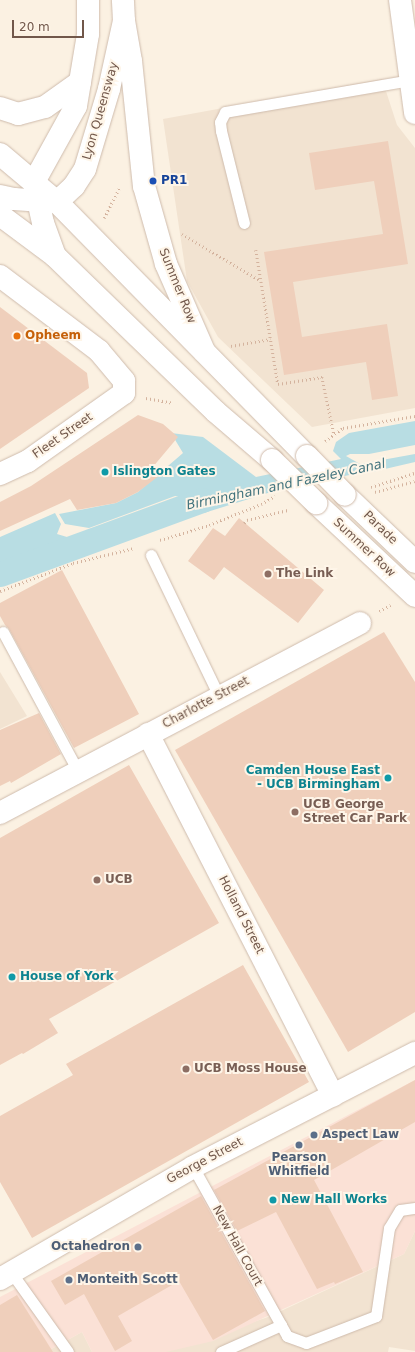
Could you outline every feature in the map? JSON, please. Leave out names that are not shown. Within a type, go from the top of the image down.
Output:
[{"type":"street","points":[[43,195],[76,106],[88,34],[88,0]]},
{"type":"street","points":[[400,0],[415,113]]},
{"type":"street","name":"Lyon Queensway","points":[[43,195],[74,186],[85,169],[109,90],[124,10]]},
{"type":"street","name":"Summer Row","points":[[124,10],[144,186],[166,264],[204,351],[345,495]]},
{"type":"street","points":[[0,108],[18,114],[45,107],[80,82]]},
{"type":"street","points":[[0,154],[43,195],[93,238],[204,351]]},
{"type":"street","points":[[0,196],[43,195]]},
{"type":"street","name":"Summer Row","points":[[43,195],[43,222],[55,256]]},
{"type":"street","name":"Summer Row","points":[[0,215],[55,256],[216,412],[272,460],[413,594]]},
{"type":"street","name":"Fleet Street","points":[[0,276],[99,351],[124,381],[124,393],[28,461],[0,474]]},
{"type":"street","name":"Parade","points":[[345,495],[415,562]]},
{"type":"street","name":"Charlotte Street","points":[[0,813],[219,696],[360,623]]},
{"type":"street","name":"Holland Street","points":[[148,734],[333,1095]]},
{"type":"street","name":"George Street","points":[[6,1275],[193,1167],[415,1053]]},
{"type":"lane","points":[[244,223],[221,131],[220,122],[225,112],[410,80]]},
{"type":"lane","points":[[150,555],[219,696]]},
{"type":"lane","points":[[3,632],[78,771]]},
{"type":"lane","name":"New Hall Court","points":[[193,1167],[287,1336],[306,1343],[376,1316],[389,1228],[400,1210],[415,1208]]},
{"type":"lane","points":[[6,1275],[68,1352]]},
{"type":"lane","points":[[221,1352],[281,1325]]},
{"type":"path","points":[[93,238],[122,183]]},
{"type":"path","points":[[179,239],[178,232],[261,281]]},
{"type":"path","points":[[256,250],[278,384],[322,377],[334,434]]},
{"type":"path","points":[[226,347],[270,338]]},
{"type":"path","points":[[307,456],[343,428],[415,416]]},
{"type":"path","points":[[366,486],[376,486],[415,473]]},
{"type":"path","points":[[364,513],[368,498],[373,493],[415,481]]},
{"type":"path","points":[[157,541],[209,525],[261,504],[280,492]]},
{"type":"path","points":[[244,523],[247,520],[295,508]]},
{"type":"path","points":[[0,591],[73,563],[134,548]]},
{"type":"path","points":[[360,623],[413,594]]},
{"type":"shaded area","points":[[382,79],[397,125],[415,148],[415,408],[312,427],[218,337],[187,281],[163,119]]},
{"type":"shaded area","points":[[0,672],[27,716],[0,729]]},
{"type":"shaded area","points":[[415,1080],[415,1231],[404,1254],[213,1341],[166,1352],[92,1352],[82,1332],[46,1352],[0,1352],[0,1297]]},
{"type":"shaded area","points":[[415,1231],[415,1351],[389,1347],[388,1352],[164,1352],[268,1317],[404,1254]]},
{"type":"shaded area","points":[[82,1332],[92,1352],[46,1352]]},
{"type":"water","points":[[415,421],[415,445],[369,454],[350,454],[346,456],[360,464],[415,454],[415,462],[372,472],[270,490],[271,492],[204,513],[186,510],[171,512],[185,501],[186,497],[175,496],[89,528],[65,524],[59,514],[116,503],[138,492],[183,453],[171,433],[203,437],[256,477],[341,459],[333,451],[336,442],[349,433]]},
{"type":"water","points":[[55,513],[61,524],[57,534],[87,543],[73,553],[68,561],[0,587],[0,537]]},
{"type":"building","points":[[388,141],[408,264],[293,282],[302,337],[387,324],[398,396],[372,400],[366,362],[284,375],[264,252],[383,234],[374,181],[315,190],[309,153]]},
{"type":"building","points":[[0,307],[87,373],[89,388],[0,449]]},
{"type":"building","name":"Islington Gates","points":[[138,415],[163,424],[178,437],[152,468],[160,475],[138,492],[116,503],[77,510],[70,499],[0,531],[0,502],[31,486]]},
{"type":"building","name":"The Link","points":[[239,518],[324,590],[298,623],[224,567],[214,580],[188,561],[213,528],[225,536]]},
{"type":"building","points":[[62,570],[139,714],[74,748],[9,629],[0,616],[0,603]]},
{"type":"building","name":"UCB George Street Car Park","points":[[384,632],[415,682],[415,1012],[348,1052],[175,750]]},
{"type":"building","points":[[39,713],[61,754],[11,783],[10,781],[0,786],[0,730]]},
{"type":"building","name":"UCB","points":[[129,765],[219,923],[49,1019],[58,1033],[23,1054],[22,1053],[0,1065],[0,838]]},
{"type":"building","name":"UCB Moss House","points":[[243,965],[309,1082],[32,1238],[0,1182],[0,1116],[73,1075],[66,1064]]},
{"type":"building","name":"New Hall Works","points":[[415,1080],[415,1122],[314,1180],[363,1272],[335,1284],[334,1282],[317,1289],[276,1212],[237,1231],[214,1190]]},
{"type":"building","points":[[201,1196],[265,1311],[213,1340],[179,1281],[118,1316],[132,1341],[115,1351],[84,1294],[65,1305],[51,1281]]},
{"type":"building","points":[[17,1295],[53,1352],[0,1352],[0,1305]]},
{"type":"waterway","name":"Birmingham and Fazeley Canal","points":[[0,574],[202,500]]},
{"type":"place","name":"PR1","points":[[153,181]]},
{"type":"place","name":"Opheem","points":[[17,336]]},
{"type":"place","name":"Islington Gates","points":[[105,472]]},
{"type":"place","name":"The Link","points":[[268,574]]},
{"type":"place","name":"Camden House East - UCB Birmingham","points":[[388,778]]},
{"type":"place","name":"UCB George Street Car Park","points":[[295,812]]},
{"type":"place","name":"UCB","points":[[97,880]]},
{"type":"place","name":"House of York","points":[[12,977]]},
{"type":"place","name":"UCB Moss House","points":[[186,1069]]},
{"type":"place","name":"Aspect Law","points":[[314,1135]]},
{"type":"place","name":"Pearson Whitfield","points":[[299,1145]]},
{"type":"place","name":"New Hall Works","points":[[273,1200]]},
{"type":"place","name":"Octahedron","points":[[138,1247]]},
{"type":"place","name":"Monteith Scott","points":[[69,1280]]}]
